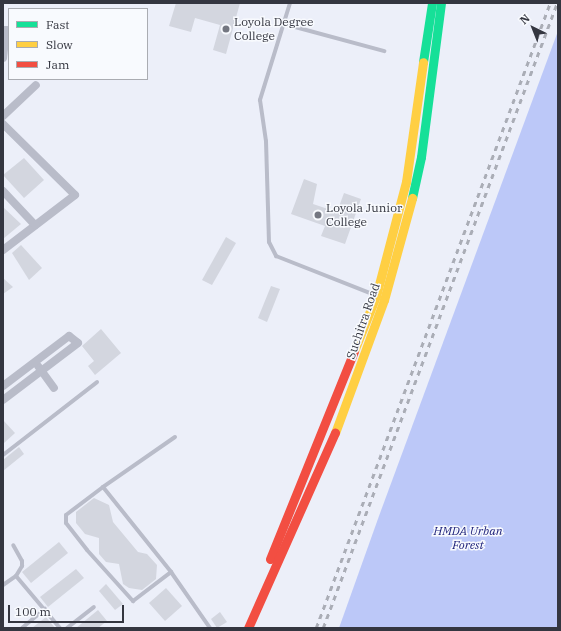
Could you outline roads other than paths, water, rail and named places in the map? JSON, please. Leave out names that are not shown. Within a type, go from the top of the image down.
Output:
[{"type":"main road","name":"Suchitra Road","points":[[241,628],[308,470],[376,296],[406,182],[432,3]]},
{"type":"main road","name":"Suchitra Road","points":[[248,628],[341,420],[384,300],[410,208],[421,157],[441,3]]},
{"type":"main road","points":[[308,470],[317,474]]},
{"type":"street","points":[[3,30],[6,30],[3,58]]},
{"type":"street","points":[[3,116],[36,85]]},
{"type":"street","points":[[3,124],[75,195],[3,250]]},
{"type":"street","points":[[3,191],[36,225]]},
{"type":"street","points":[[3,386],[69,336],[78,343],[3,399]]},
{"type":"street","points":[[34,362],[54,388]]},
{"type":"lane","points":[[290,3],[260,100],[266,141],[269,242],[276,256],[376,296]]},
{"type":"lane","points":[[284,24],[384,51]]},
{"type":"lane","points":[[3,455],[97,382]]},
{"type":"lane","points":[[171,572],[133,601],[87,550],[66,523],[66,515],[102,487],[175,438]]},
{"type":"lane","points":[[102,487],[171,572],[210,628]]},
{"type":"lane","points":[[3,585],[16,576],[22,561],[13,545]]},
{"type":"lane","points":[[16,576],[60,628]]},
{"type":"lane","points":[[67,628],[94,607]]},
{"type":"lane","points":[[22,628],[45,609]]},
{"type":"railway","points":[[316,628],[550,3]]},
{"type":"railway","points":[[323,628],[557,3]]},
{"type":"place","name":"Loyola Degree College","points":[[226,29]]},
{"type":"place","name":"Loyola Junior College","points":[[318,215]]},
{"type":"park label","name":"HMDA Urban Forest","points":[[468,538]]}]
